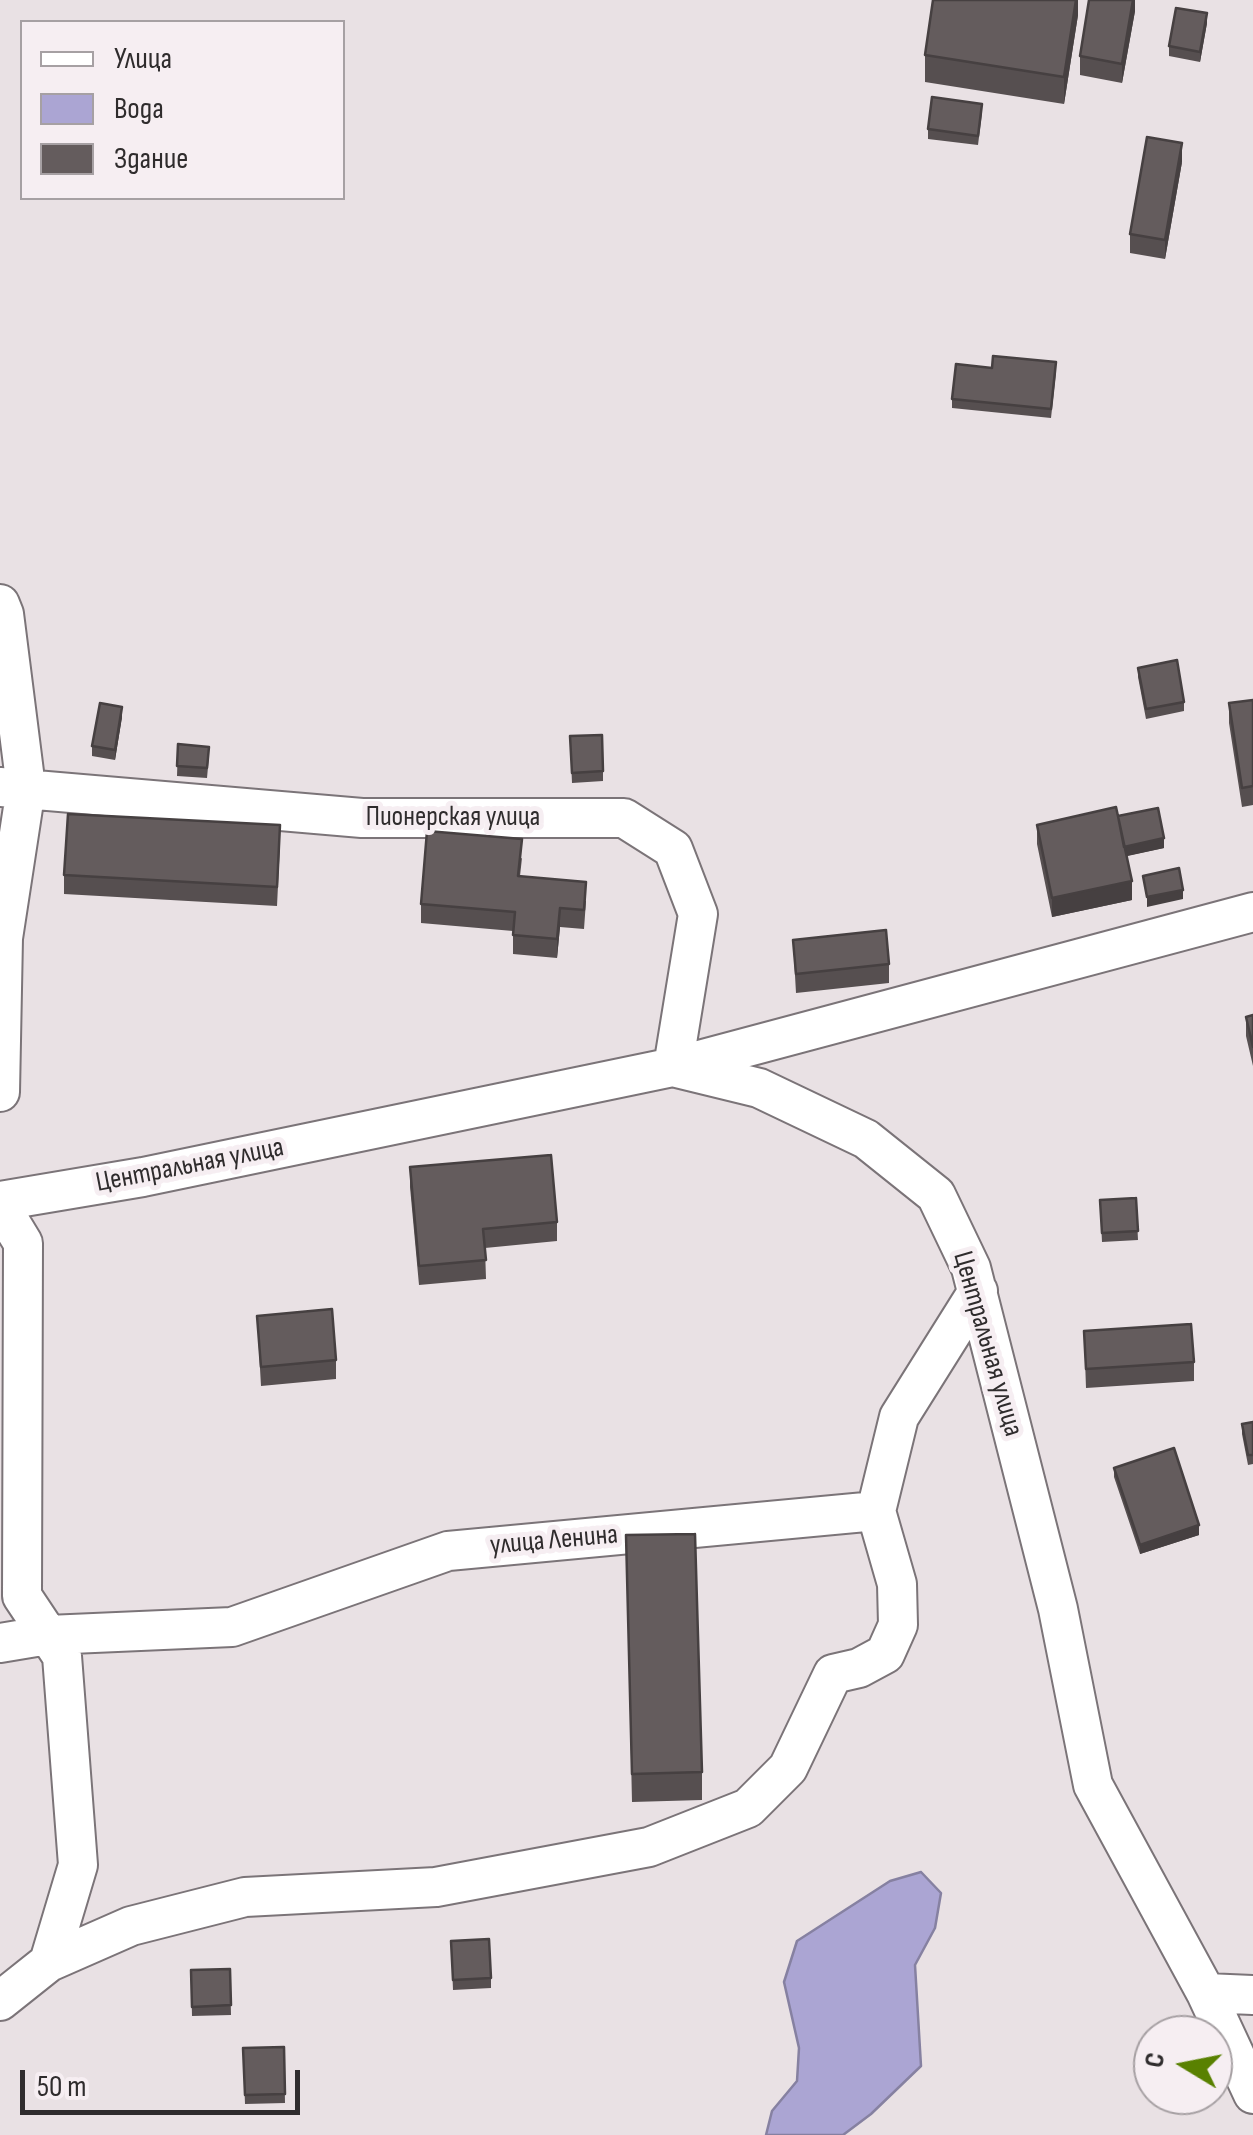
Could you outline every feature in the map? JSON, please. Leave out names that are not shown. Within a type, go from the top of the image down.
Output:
[{"type":"street","points":[[0,1092],[2,938],[13,788],[2,609]]},
{"type":"street","name":"Пионерская улица","points":[[13,788],[362,818],[624,818],[674,848],[698,914],[673,1066]]},
{"type":"street","name":"Центральная улица","points":[[0,1203],[673,1066],[1253,912]]},
{"type":"street","name":"Центральная улица","points":[[673,1066],[758,1088],[866,1139],[936,1195],[978,1291],[1058,1609],[1093,1785],[1206,1994],[1253,2094]]},
{"type":"street","points":[[0,1203],[23,1242],[22,1596],[62,1656],[78,1864],[49,1962]]},
{"type":"street","points":[[0,2001],[49,1962],[131,1926],[245,1897],[436,1887],[649,1847],[748,1808],[788,1768],[833,1674],[859,1668],[885,1654],[898,1626],[898,1584],[876,1511],[899,1417],[978,1291]]},
{"type":"street","name":"улица Ленина","points":[[0,1643],[48,1635],[232,1626],[448,1551],[876,1511]]},
{"type":"street","points":[[1206,1994],[1253,1995]]},
{"type":"water","points":[[921,1872],[941,1893],[935,1928],[915,1965],[921,2066],[843,2135],[766,2135],[772,2111],[797,2081],[799,2048],[784,1982],[797,1941],[890,1881]]},
{"type":"building","points":[[933,0],[1076,0],[1064,77],[925,55]]},
{"type":"building","points":[[1089,0],[1133,0],[1122,64],[1080,56]]},
{"type":"building","points":[[1176,8],[1207,13],[1200,52],[1169,46]]},
{"type":"building","points":[[932,97],[982,104],[978,136],[928,129]]},
{"type":"building","points":[[1147,137],[1182,143],[1165,240],[1130,234]]},
{"type":"building","points":[[993,356],[1056,362],[1051,409],[952,399],[956,364],[992,368]]},
{"type":"building","points":[[1177,660],[1184,702],[1146,709],[1138,668]]},
{"type":"building","points":[[1253,700],[1253,786],[1242,788],[1229,703]]},
{"type":"building","points":[[100,703],[122,707],[115,750],[92,746]]},
{"type":"building","points":[[602,735],[603,771],[572,773],[570,736]]},
{"type":"building","points":[[178,744],[209,747],[207,768],[177,766]]},
{"type":"building","points":[[1116,807],[1132,881],[1052,898],[1037,825]]},
{"type":"building","points":[[1158,808],[1164,838],[1124,847],[1118,816]]},
{"type":"building","points":[[68,814],[280,825],[277,887],[64,875]]},
{"type":"building","points":[[427,831],[522,839],[518,876],[586,882],[584,910],[560,908],[557,939],[513,935],[515,912],[421,904]]},
{"type":"building","points":[[1179,868],[1183,890],[1147,897],[1143,876]]},
{"type":"building","points":[[886,930],[889,964],[796,974],[793,940]]},
{"type":"building","points":[[1253,1015],[1253,1047],[1246,1017]]},
{"type":"building","points":[[551,1155],[557,1222],[483,1229],[486,1260],[419,1266],[410,1167]]},
{"type":"building","points":[[1136,1198],[1138,1231],[1102,1233],[1100,1200]]},
{"type":"building","points":[[332,1309],[336,1360],[261,1367],[257,1316]]},
{"type":"building","points":[[1191,1324],[1194,1362],[1086,1369],[1084,1331]]},
{"type":"building","points":[[1253,1422],[1253,1455],[1248,1455],[1242,1424]]},
{"type":"building","points":[[1174,1448],[1199,1525],[1140,1545],[1114,1468]]},
{"type":"building","points":[[695,1534],[702,1772],[632,1774],[626,1535]]},
{"type":"building","points":[[489,1939],[491,1978],[453,1980],[451,1941]]},
{"type":"building","points":[[230,1969],[231,2005],[192,2007],[191,1970]]},
{"type":"building","points":[[284,2047],[285,2094],[245,2095],[243,2048]]}]
